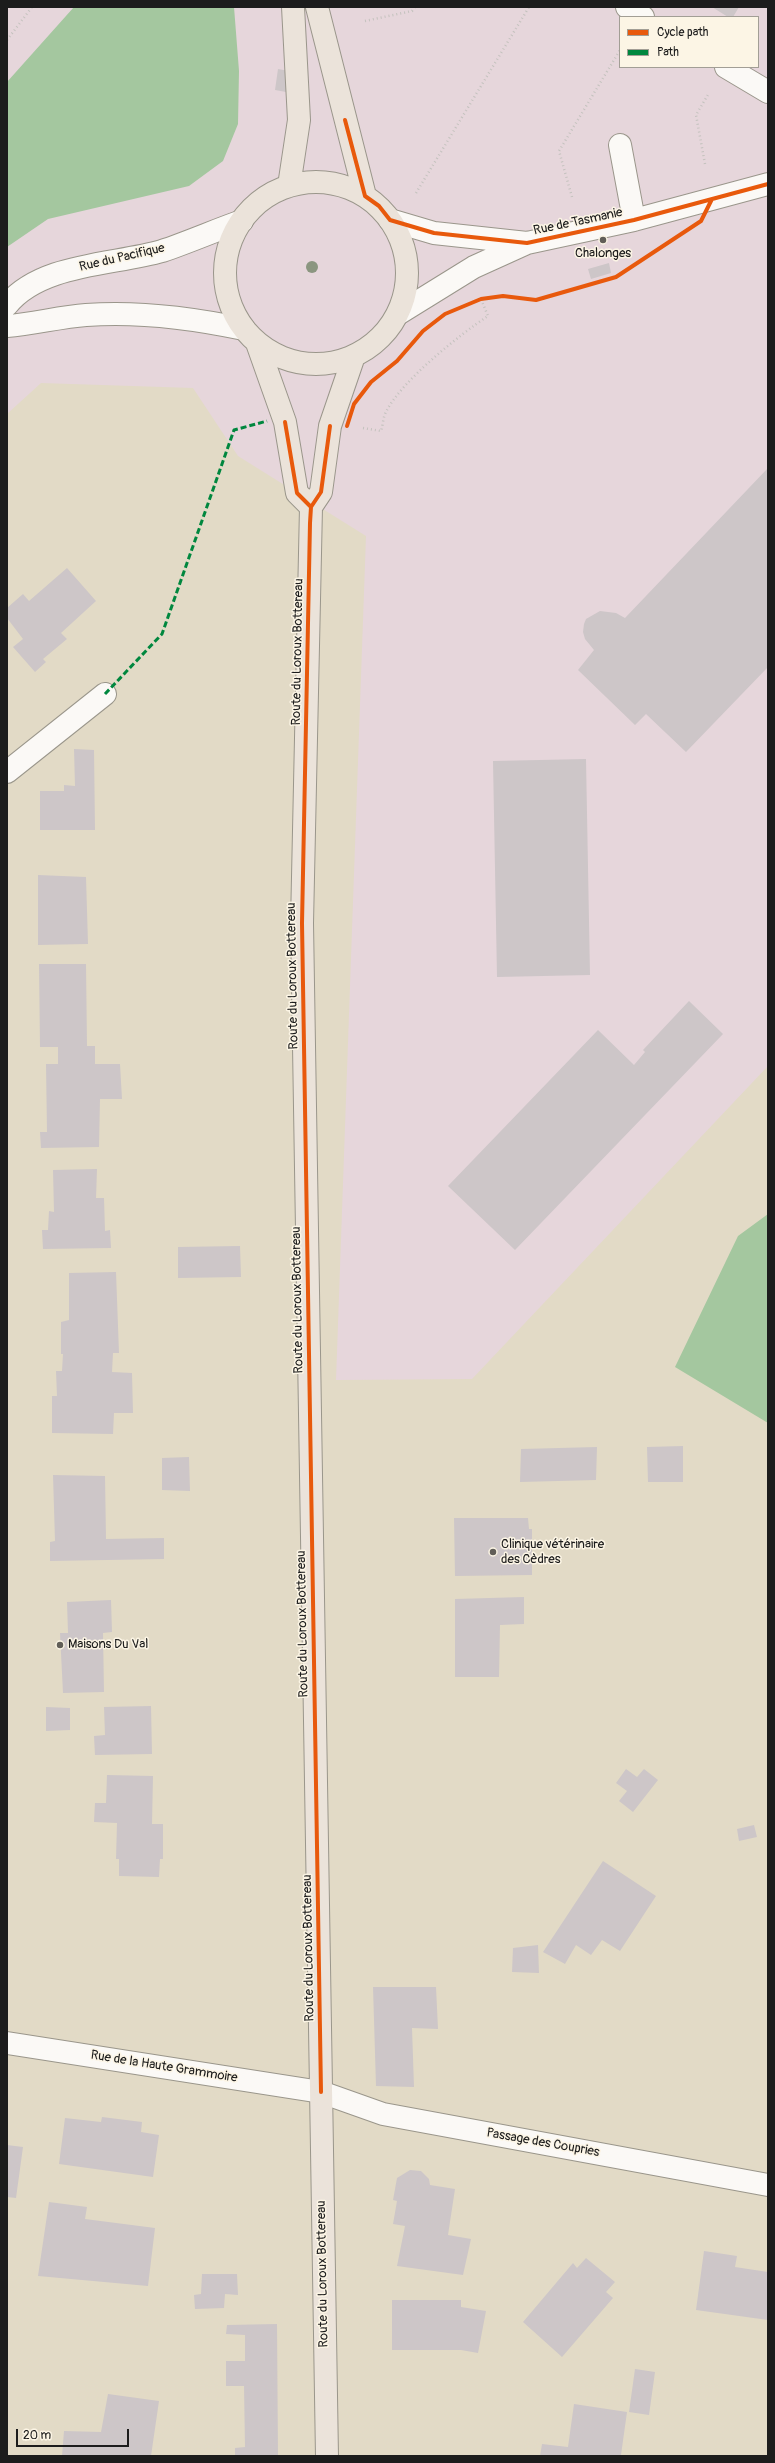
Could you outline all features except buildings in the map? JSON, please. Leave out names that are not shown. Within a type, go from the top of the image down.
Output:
[{"type":"main road","points":[[289,186],[299,120],[293,7]]},
{"type":"main road","points":[[317,7],[365,196]]},
{"type":"main road","points":[[251,336],[279,356],[303,363],[329,363],[354,356],[380,338],[398,314],[406,289],[407,265],[402,241],[390,220],[379,206],[365,196],[341,185],[322,183],[289,186],[271,194],[256,206],[242,220],[231,241],[226,271],[226,286],[232,309],[251,336],[285,422],[297,493],[311,508]]},
{"type":"main road","name":"Route du Loroux Bottereau","points":[[327,2456],[302,923],[311,508],[321,492],[330,426],[354,356]]},
{"type":"street","points":[[627,7],[641,16]]},
{"type":"street","points":[[728,68],[768,92]]},
{"type":"street","points":[[620,145],[634,220]]},
{"type":"street","name":"Rue de Tasmanie","points":[[398,314],[474,267],[527,242],[634,220],[768,184]]},
{"type":"street","name":"Rue du Pacifique","points":[[7,305],[14,296],[42,280],[71,270],[162,251],[242,220]]},
{"type":"street","name":"Rue de Tasmanie","points":[[390,220],[434,233],[527,242]]},
{"type":"street","points":[[7,326],[30,324],[85,315],[163,315],[251,336]]},
{"type":"street","points":[[7,772],[105,694]]},
{"type":"street","name":"Rue de la Haute Grammoire","points":[[7,2042],[321,2092]]},
{"type":"street","name":"Passage des Coupries","points":[[321,2092],[383,2114],[768,2185]]},
{"type":"path","points":[[7,40],[32,7]]},
{"type":"path","points":[[365,21],[412,11],[415,7]]},
{"type":"path","points":[[416,193],[528,7]]},
{"type":"path","points":[[572,197],[559,152],[619,52]]},
{"type":"path","points":[[705,164],[696,115],[711,91]]},
{"type":"path","points":[[360,428],[381,431],[386,412],[396,397],[465,331],[488,316],[481,298]]},
{"type":"path","points":[[474,302],[481,298],[488,298]]},
{"type":"shaded area","points":[[7,7],[768,7],[768,1066],[472,1379],[336,1380],[366,536],[238,456],[193,388],[41,383],[7,414]]},
{"type":"green space","points":[[74,7],[234,7],[239,71],[238,124],[223,161],[189,186],[48,219],[7,247],[7,82]]},
{"type":"green space","points":[[768,1214],[768,1423],[675,1367],[738,1236]]},
{"type":"marked path","points":[[105,694],[162,634],[234,430],[267,421]]},
{"type":"cycle path","points":[[345,120],[365,196],[379,206],[390,220],[434,233],[527,243],[634,220],[768,184]]},
{"type":"cycle path","points":[[347,426],[354,404],[371,382],[397,361],[423,331],[445,314],[481,299],[503,296],[536,300],[616,277],[701,221],[712,199]]},
{"type":"cycle path","points":[[285,422],[297,493],[311,507]]},
{"type":"cycle path","points":[[321,2092],[302,923],[310,523],[311,507],[321,492],[330,426]]},
{"type":"place","name":"Chalonges","points":[[603,240]]},
{"type":"place","name":"Clinique vétérinaire des Cèdres","points":[[493,1552]]},
{"type":"place","name":"Maisons Du Val","points":[[60,1645]]}]
